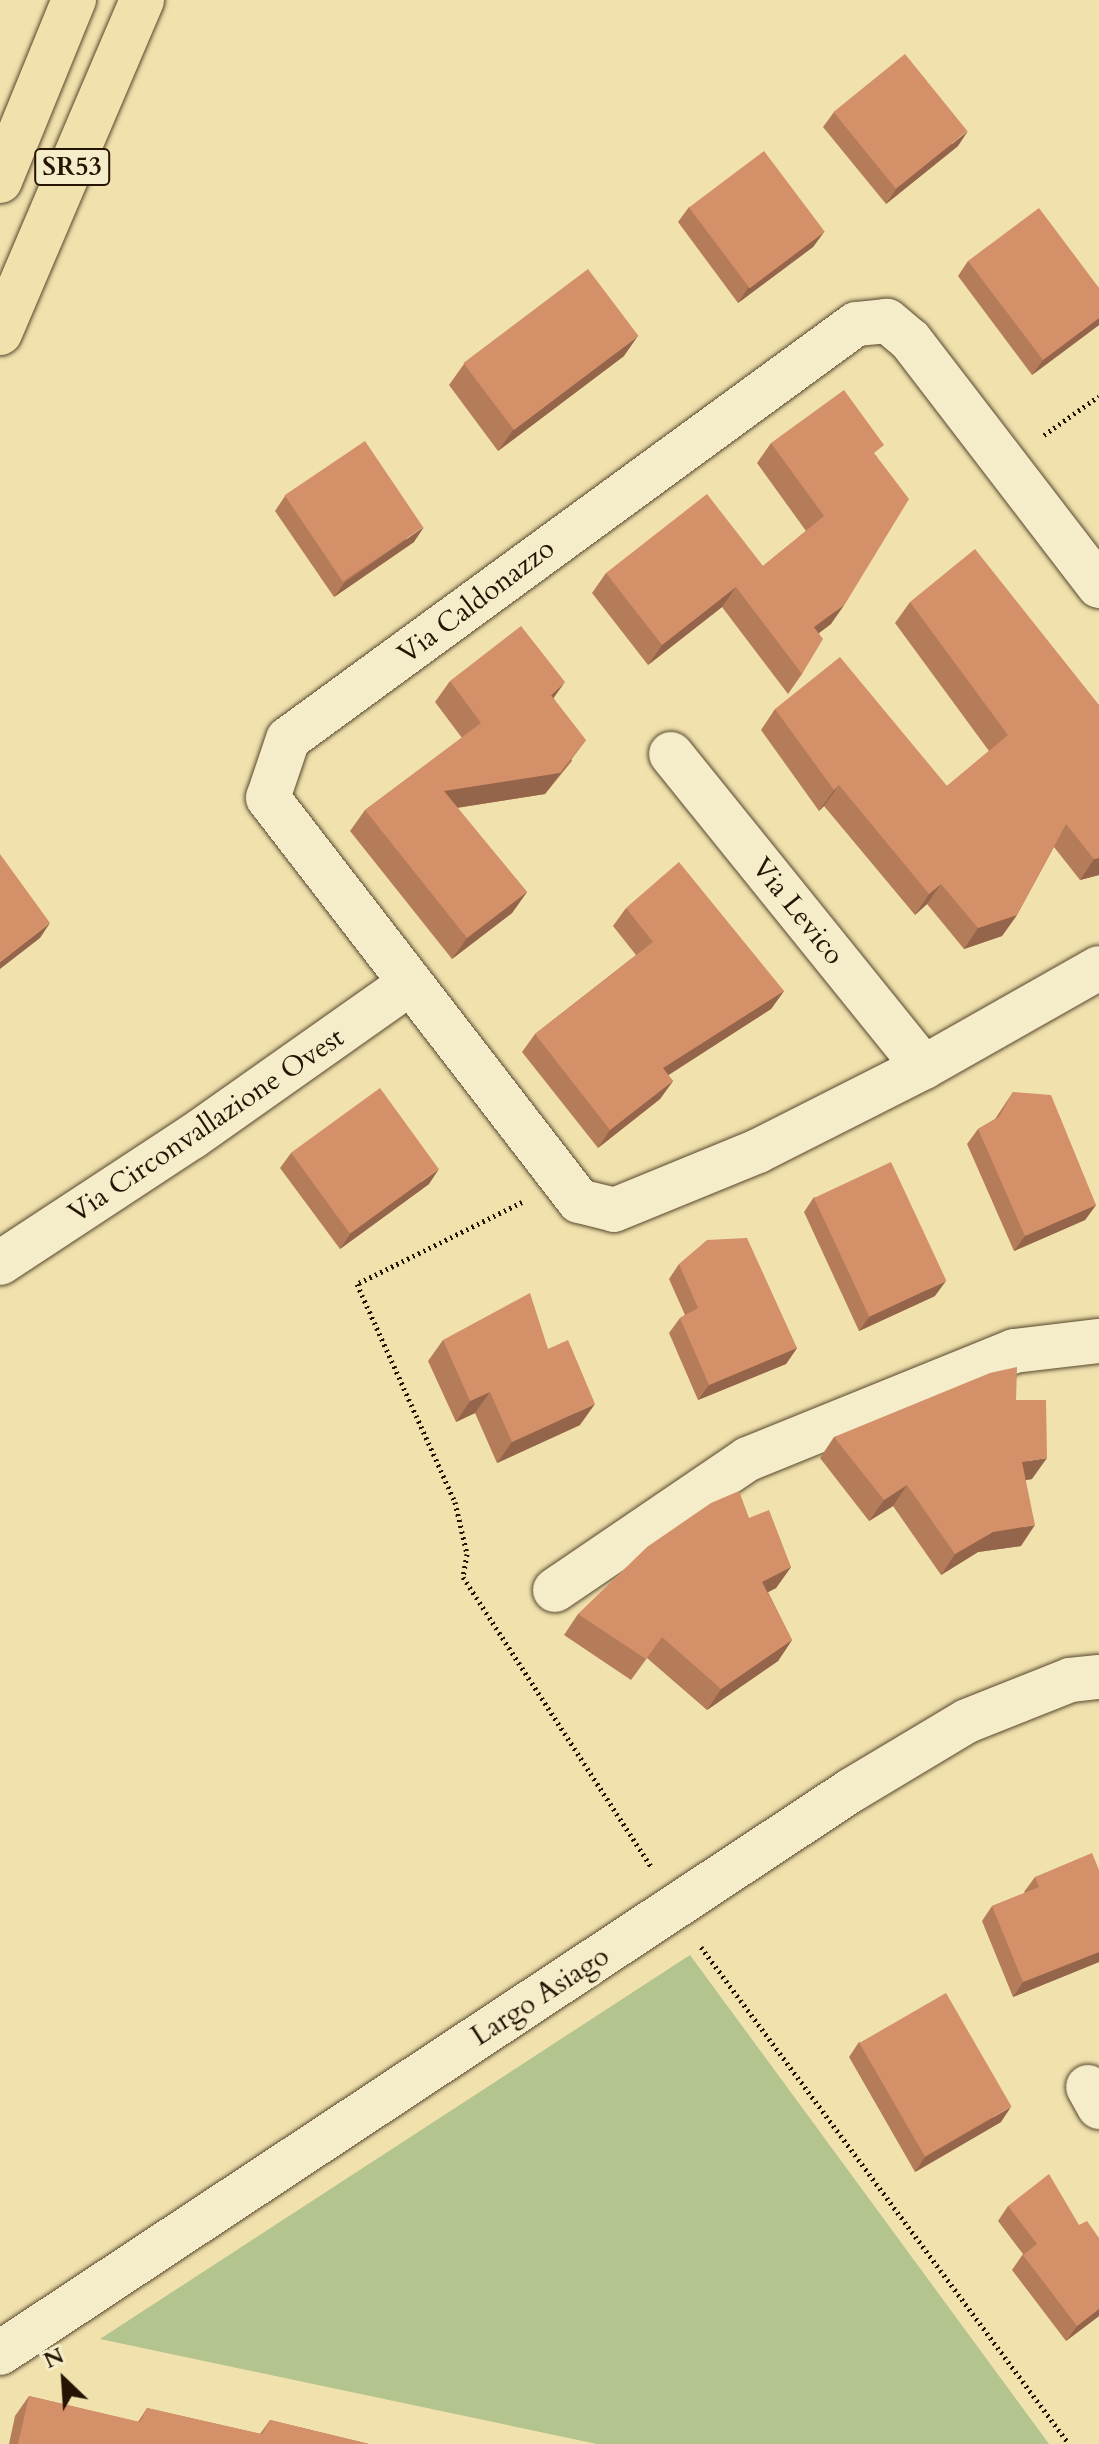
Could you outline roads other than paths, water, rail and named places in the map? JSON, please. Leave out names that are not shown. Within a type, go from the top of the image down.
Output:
[{"type":"main road","name":"SR53","points":[[0,181],[74,0]]},
{"type":"main road","name":"SR53","points":[[0,333],[142,0]]},
{"type":"street","name":"Via Caldonazzo","points":[[924,1067],[758,1151],[614,1210],[579,1201],[268,798],[288,739],[856,324],[887,321],[910,340],[1099,586]]},
{"type":"street","name":"Via Levico","points":[[671,754],[924,1067]]},
{"type":"street","points":[[924,1067],[1099,968]]},
{"type":"street","name":"Via Circonvallazione Ovest","points":[[0,1263],[192,1137],[410,983]]},
{"type":"street","points":[[555,1590],[748,1459],[1014,1351],[1099,1341]]},
{"type":"street","name":"Largo Asiago","points":[[0,2353],[850,1791],[967,1721],[1070,1680],[1099,1677]]}]
